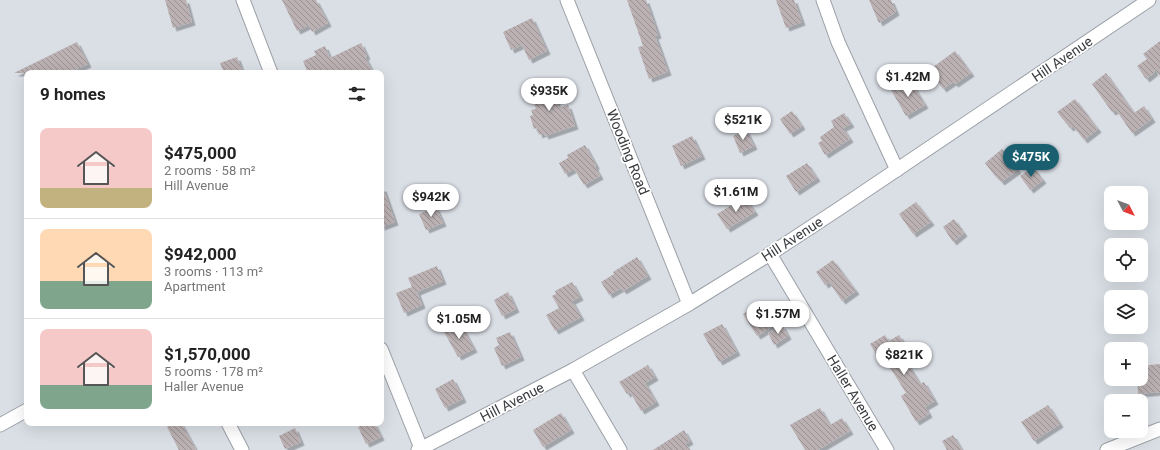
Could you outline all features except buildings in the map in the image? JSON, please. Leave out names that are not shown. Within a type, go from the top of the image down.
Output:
[{"type":"street","points":[[242,0],[270,70]]},
{"type":"street","name":"Wooding Road","points":[[567,0],[689,304]]},
{"type":"street","points":[[823,0],[838,42],[897,170]]},
{"type":"street","name":"Hill Avenue","points":[[420,449],[573,370],[689,304],[770,254],[1150,0]]},
{"type":"street","name":"Haller Avenue","points":[[770,254],[887,450]]},
{"type":"street","points":[[384,357],[420,449]]},
{"type":"street","points":[[573,370],[620,450]]},
{"type":"street","points":[[0,425],[24,412]]},
{"type":"street","points":[[230,426],[242,450]]},
{"type":"street","points":[[1107,450],[1160,429]]}]
